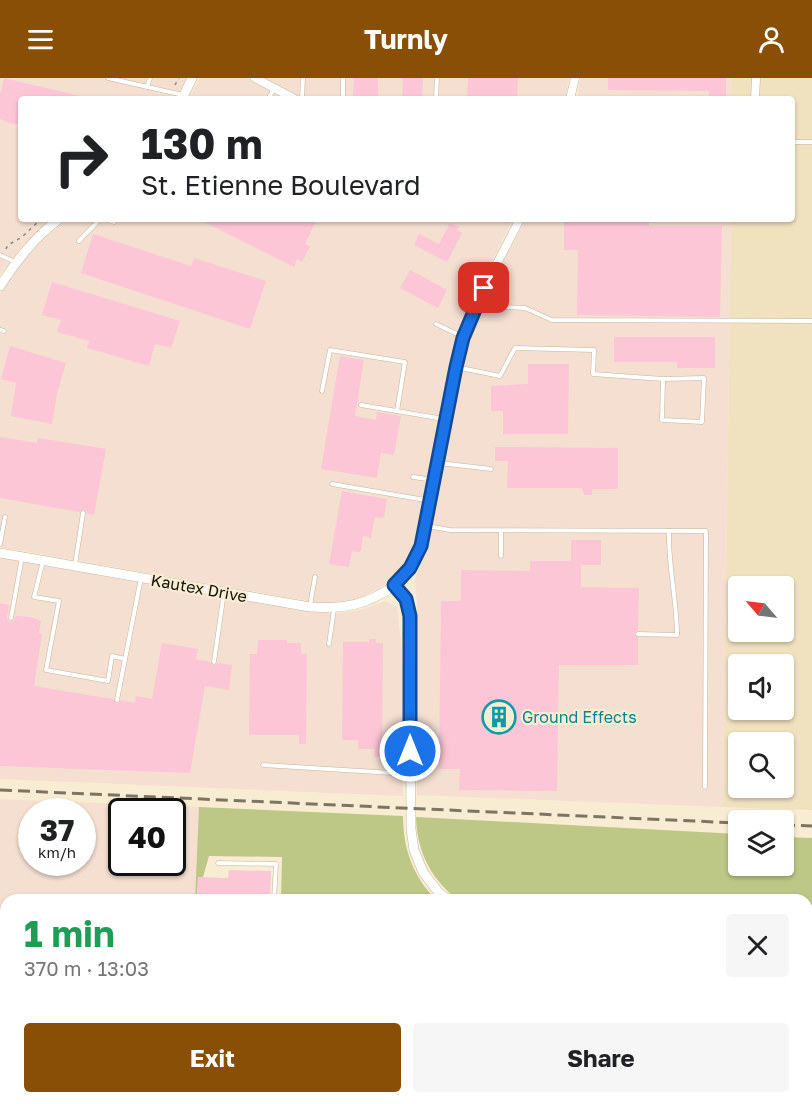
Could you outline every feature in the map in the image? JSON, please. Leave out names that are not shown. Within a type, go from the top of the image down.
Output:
[{"type":"street","points":[[183,96],[192,78]]},
{"type":"street","points":[[255,78],[289,96]]},
{"type":"street","points":[[571,96],[575,78]]},
{"type":"street","points":[[755,96],[756,78]]},
{"type":"street","points":[[0,286],[32,243],[56,222]]},
{"type":"street","points":[[442,894],[423,872],[414,850],[411,829],[410,774],[410,616],[406,599],[394,585],[410,568],[421,546],[463,338],[475,306],[518,222]]},
{"type":"street","name":"Kautex Drive","points":[[0,553],[310,607],[334,608],[354,605],[379,596],[394,585]]},
{"type":"lane","points":[[108,78],[179,96]]},
{"type":"lane","points":[[147,87],[150,78]]},
{"type":"lane","points":[[302,96],[303,78]]},
{"type":"lane","points":[[343,78],[343,96]]},
{"type":"lane","points":[[436,96],[437,78]]},
{"type":"lane","points":[[270,96],[274,88]]},
{"type":"lane","points":[[795,142],[812,142]]},
{"type":"lane","points":[[79,241],[97,222]]},
{"type":"lane","points":[[0,255],[16,262]]},
{"type":"lane","points":[[475,306],[525,308],[552,320],[812,321]]},
{"type":"lane","points":[[436,324],[463,338]]},
{"type":"lane","points":[[456,367],[500,376],[515,348],[594,350],[593,375],[663,379],[704,378],[702,422],[662,420],[663,379]]},
{"type":"lane","points":[[322,391],[330,350],[405,362],[397,411]]},
{"type":"lane","points":[[361,405],[445,419]]},
{"type":"lane","points":[[438,463],[491,469]]},
{"type":"lane","points":[[413,477],[435,480]]},
{"type":"lane","points":[[332,484],[431,501]]},
{"type":"lane","points":[[75,566],[83,513]]},
{"type":"lane","points":[[0,544],[5,517]]},
{"type":"lane","points":[[426,526],[450,530],[501,531],[706,531],[705,787]]},
{"type":"lane","points":[[501,531],[501,556]]},
{"type":"lane","points":[[638,634],[677,635],[677,604],[668,558],[669,531]]},
{"type":"lane","points":[[11,618],[22,557]]},
{"type":"lane","points":[[43,560],[34,597],[59,601],[46,670],[108,681],[112,656],[125,659]]},
{"type":"lane","points":[[310,607],[315,577]]},
{"type":"lane","points":[[117,700],[141,578]]},
{"type":"lane","points":[[214,662],[224,592]]},
{"type":"lane","points":[[329,644],[334,608]]},
{"type":"lane","points":[[263,765],[410,774]]},
{"type":"lane","points":[[218,863],[276,864],[274,894]]},
{"type":"path","points":[[175,86],[179,78]]},
{"type":"path","points":[[6,248],[38,222]]},
{"type":"shaded area","points":[[0,78],[187,78],[177,96],[18,96],[18,222],[47,222],[0,274]]},
{"type":"shaded area","points":[[200,78],[569,78],[566,96],[190,96]]},
{"type":"shaded area","points":[[580,78],[732,78],[732,96],[577,96]]},
{"type":"shaded area","points":[[732,78],[812,78],[812,810],[723,807],[731,222],[795,222],[795,96],[732,96]]},
{"type":"shaded area","points":[[64,222],[512,222],[464,317],[448,367],[421,526],[413,552],[392,580],[361,598],[325,604],[0,547],[0,293],[23,260]]},
{"type":"shaded area","points":[[524,222],[731,222],[723,807],[417,795],[415,579],[428,543],[463,355],[489,288]]},
{"type":"shaded area","points":[[0,558],[308,612],[338,613],[360,610],[386,601],[397,607],[402,651],[403,796],[0,779]]},
{"type":"shaded area","points":[[0,799],[18,800],[18,876],[96,876],[96,803],[108,803],[108,876],[186,876],[186,806],[199,807],[195,894],[0,894]]},
{"type":"green space","points":[[199,807],[403,816],[407,851],[415,872],[431,894],[281,894],[282,857],[209,856],[203,877],[198,877],[197,894],[195,894]]},
{"type":"green space","points":[[416,817],[728,833],[728,876],[794,876],[794,837],[812,838],[812,894],[450,894],[433,874],[419,842]]},
{"type":"building","points":[[4,78],[80,96],[18,96],[18,124],[0,119],[0,95]]},
{"type":"building","points":[[354,78],[378,78],[378,96],[353,96]]},
{"type":"building","points":[[403,78],[423,78],[422,96],[402,96]]},
{"type":"building","points":[[468,78],[518,78],[517,96],[467,96]]},
{"type":"building","points":[[608,78],[726,78],[726,96],[709,96],[709,91],[608,90]]},
{"type":"building","points":[[204,222],[316,222],[305,244],[310,247],[302,262],[297,259],[294,267]]},
{"type":"building","points":[[564,222],[649,222],[649,226],[722,226],[720,317],[577,315],[578,250],[564,250]]},
{"type":"building","points":[[450,223],[459,227],[457,230],[462,233],[447,262],[414,245],[419,234],[439,244]]},
{"type":"building","points":[[93,234],[191,266],[194,258],[266,281],[250,329],[81,273]]},
{"type":"building","points":[[410,270],[447,290],[438,308],[400,288]]},
{"type":"building","points":[[52,282],[180,321],[171,348],[155,344],[149,366],[87,348],[89,341],[57,332],[61,320],[42,315]]},
{"type":"building","points":[[614,337],[715,337],[715,368],[677,368],[677,362],[614,362]]},
{"type":"building","points":[[10,346],[66,363],[57,394],[52,424],[11,416],[16,383],[1,379]]},
{"type":"building","points":[[340,356],[364,360],[355,416],[376,420],[377,412],[401,416],[394,455],[381,453],[377,478],[321,469]]},
{"type":"building","points":[[528,364],[569,364],[568,434],[503,434],[503,411],[491,411],[491,386],[528,384]]},
{"type":"building","points":[[0,437],[37,443],[38,438],[106,449],[94,515],[87,513],[84,509],[79,512],[0,498]]},
{"type":"building","points":[[495,447],[618,448],[618,489],[592,489],[592,495],[584,495],[582,488],[507,488],[508,461],[495,461]]},
{"type":"building","points":[[342,491],[387,499],[384,517],[375,517],[371,538],[363,536],[361,551],[352,551],[349,567],[329,564]]},
{"type":"building","name":"Ground Effects","points":[[571,540],[601,540],[601,565],[581,565],[581,587],[639,588],[638,630],[634,634],[638,638],[638,665],[559,665],[557,791],[459,790],[460,769],[439,769],[441,601],[461,601],[461,570],[530,571],[530,561],[571,561]]},
{"type":"building","points":[[0,603],[9,605],[7,618],[10,622],[14,621],[16,616],[41,621],[39,633],[42,634],[34,686],[113,699],[117,704],[121,700],[135,703],[136,696],[152,699],[162,643],[198,649],[196,659],[210,662],[213,666],[218,663],[232,665],[229,690],[205,686],[190,773],[0,766]]},
{"type":"building","points":[[369,639],[376,639],[376,643],[383,643],[382,757],[374,757],[375,749],[358,749],[358,740],[342,740],[343,642],[369,642]]},
{"type":"building","points":[[258,640],[287,640],[287,643],[301,643],[301,654],[307,654],[306,744],[299,744],[299,735],[249,735],[250,654],[257,654]]},
{"type":"building","points":[[229,870],[271,871],[270,894],[197,894],[198,877],[228,878]]},
{"type":"railway","points":[[0,790],[728,823]]},
{"type":"railway","points":[[794,825],[812,826]]},
{"type":"place","name":"Ground Effects","points":[[499,717]]},
{"type":"route","points":[[410,751],[410,616],[406,599],[394,585],[410,568],[421,546],[463,338],[484,288]]}]
